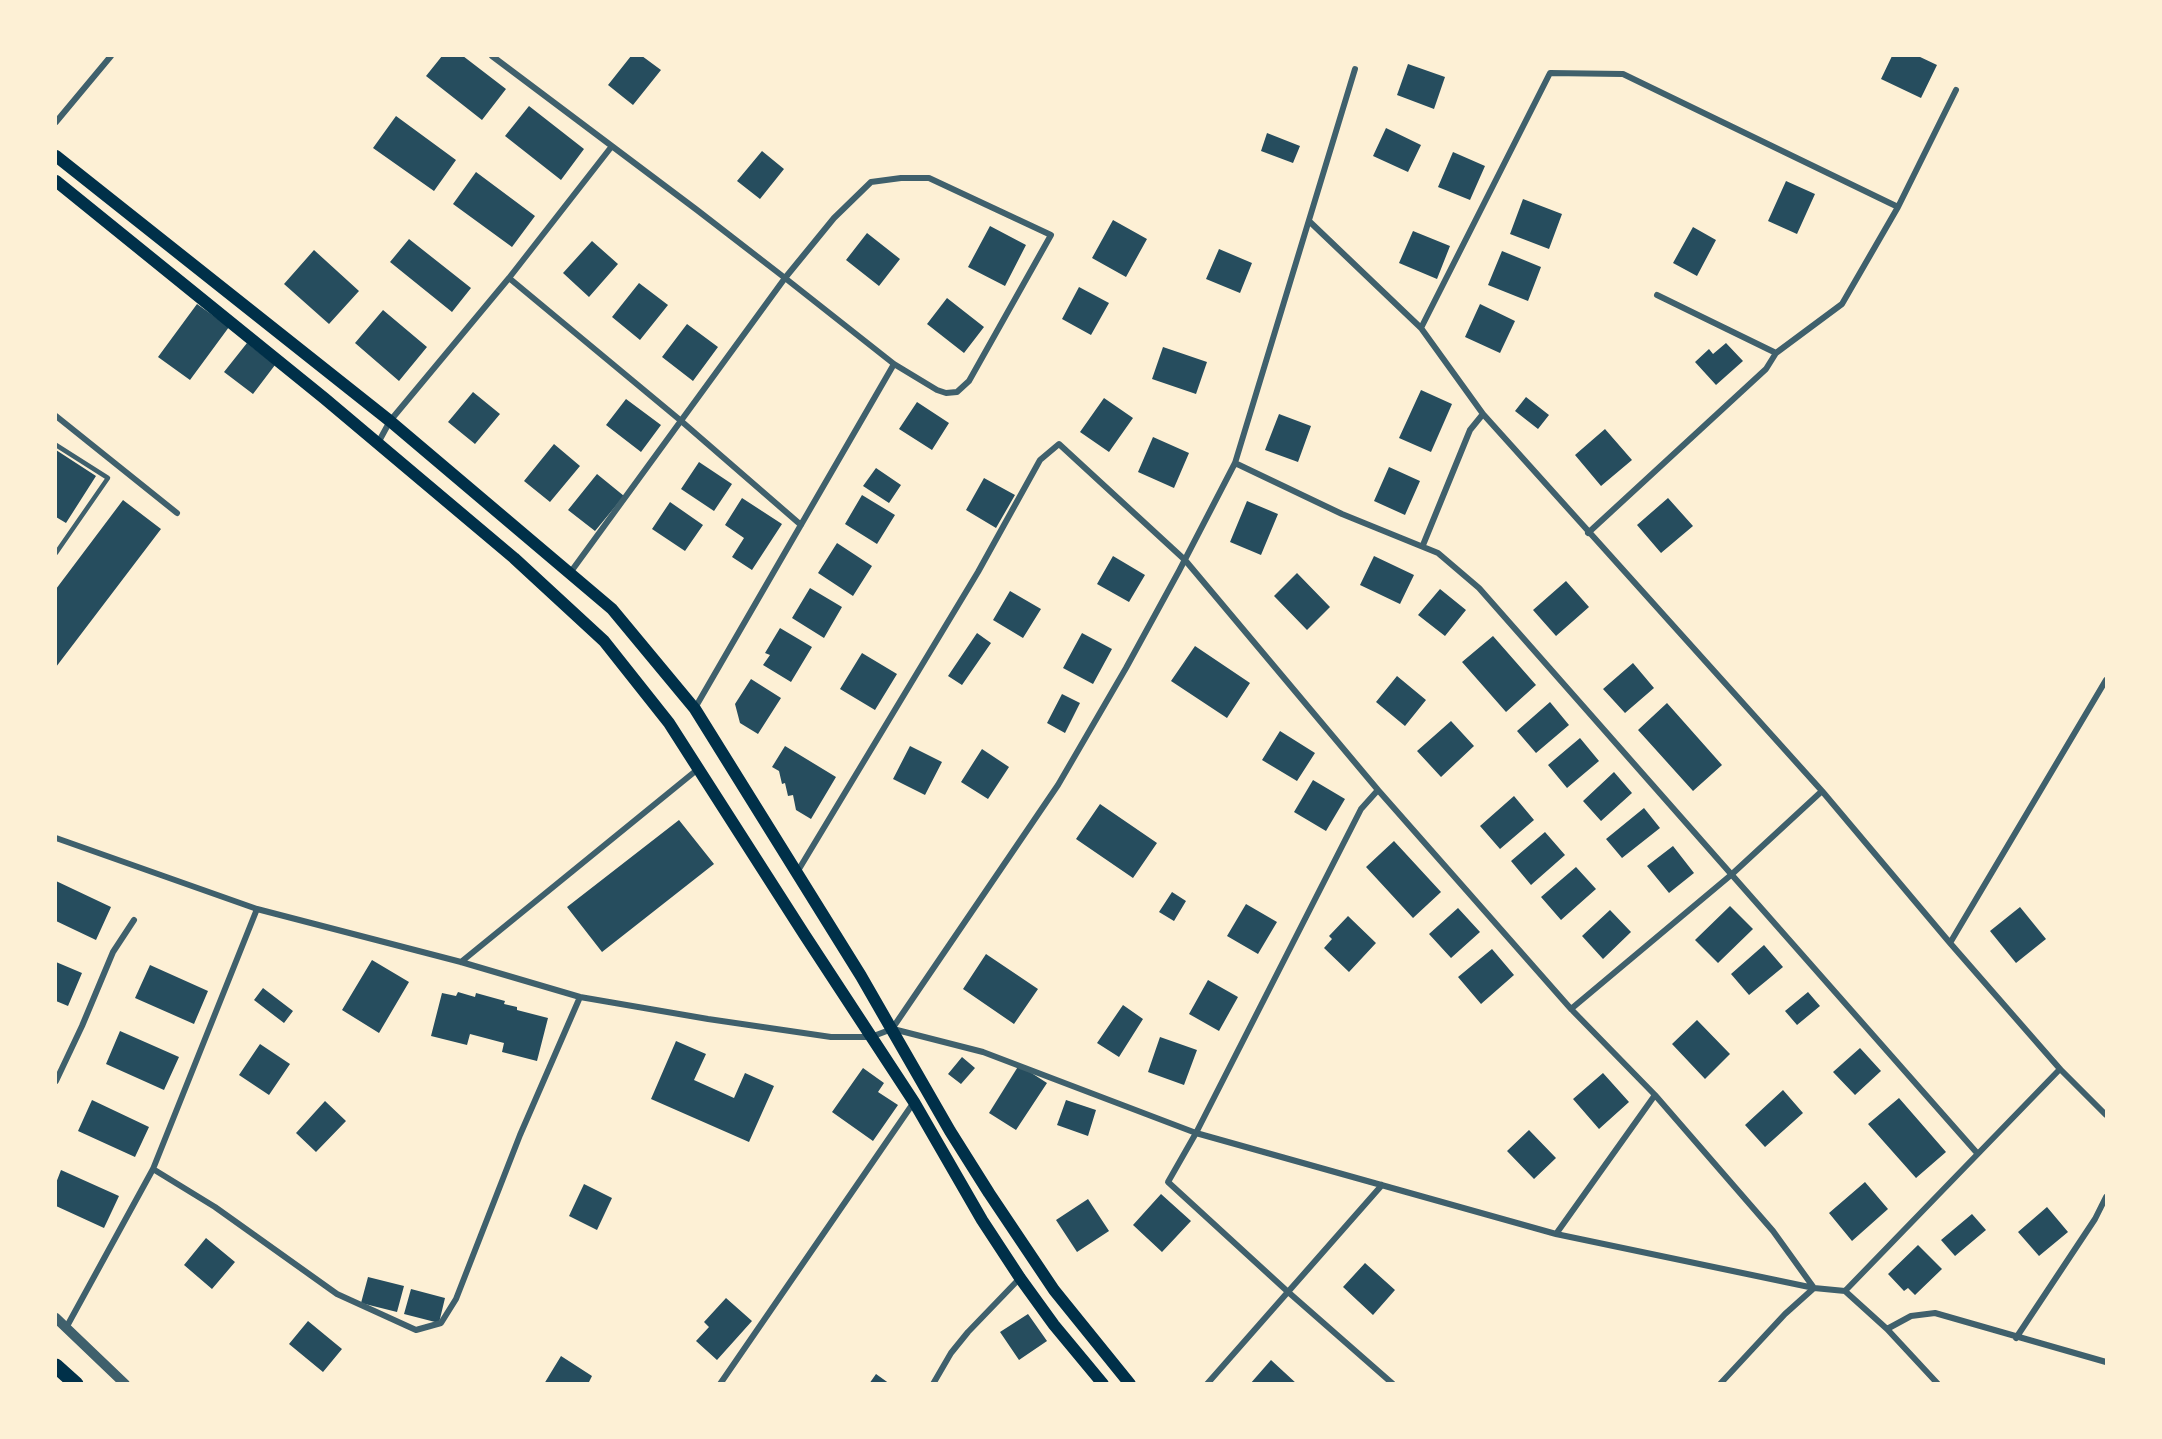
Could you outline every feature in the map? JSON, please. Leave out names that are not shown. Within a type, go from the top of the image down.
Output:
[{"type":"highway","points":[[56,1366],[76,1383]]},
{"type":"main road","points":[[56,156],[390,421],[612,609],[695,709],[892,1029],[950,1131],[1054,1290],[1130,1383]]},
{"type":"main road","points":[[56,181],[378,443],[514,558],[604,641],[669,723],[914,1102],[982,1220],[1020,1278],[1054,1325],[1103,1383]]},
{"type":"street","points":[[56,122],[111,56]]},
{"type":"street","points":[[492,56],[612,146],[784,278],[894,364],[946,393],[957,392],[969,381],[1051,235],[929,178],[901,178],[871,182],[834,218],[784,278],[570,573]]},
{"type":"street","points":[[56,838],[257,909],[461,962],[580,997],[831,1037],[871,1037],[892,1029],[1058,785],[1126,668],[1185,560],[1234,463],[1355,69]]},
{"type":"street","points":[[1420,328],[1550,73],[1623,74],[1898,207]]},
{"type":"street","points":[[1588,532],[1766,369],[1776,353],[1842,304],[1898,207],[1956,90]]},
{"type":"street","points":[[378,443],[390,421],[509,278],[612,146]]},
{"type":"street","points":[[1309,221],[1420,328],[1483,414],[1822,791],[2060,1069],[2106,1115]]},
{"type":"street","points":[[509,278],[680,420],[801,525]]},
{"type":"street","points":[[1657,295],[1776,353]]},
{"type":"street","points":[[695,709],[894,364]]},
{"type":"street","points":[[1422,545],[1470,430],[1483,414]]},
{"type":"street","points":[[56,416],[177,513]]},
{"type":"street","points":[[796,874],[978,572],[1040,460],[1059,444],[1185,560],[1378,790],[1571,1009],[1655,1095],[1773,1231],[1814,1288]]},
{"type":"street","points":[[1234,463],[1342,514],[1438,553],[1479,588],[1977,1153]]},
{"type":"street","points":[[1950,943],[2106,681]]},
{"type":"street","points":[[461,962],[698,769]]},
{"type":"street","points":[[1378,790],[1361,809],[1196,1133],[1168,1182],[1287,1291],[1393,1383]]},
{"type":"street","points":[[1571,1009],[1731,875],[1822,791]]},
{"type":"street","points":[[66,1328],[126,1222],[153,1168],[257,909]]},
{"type":"street","points":[[56,1081],[113,952],[134,920]]},
{"type":"street","points":[[153,1168],[215,1207],[337,1294],[416,1330],[441,1323],[456,1299],[520,1135],[580,997]]},
{"type":"street","points":[[892,1029],[983,1053],[1196,1133],[1556,1234],[1814,1288],[1845,1291],[1887,1329],[1938,1383]]},
{"type":"street","points":[[1845,1291],[2060,1069]]},
{"type":"street","points":[[1556,1234],[1655,1095]]},
{"type":"street","points":[[720,1383],[914,1102]]},
{"type":"street","points":[[1207,1383],[1382,1185]]},
{"type":"street","points":[[2016,1338],[2095,1219],[2106,1197]]},
{"type":"street","points":[[933,1383],[951,1353],[968,1332],[1020,1278]]},
{"type":"street","points":[[1720,1383],[1785,1314],[1814,1288]]},
{"type":"street","points":[[1887,1329],[1911,1316],[1935,1313],[2106,1362]]},
{"type":"street","points":[[56,1318],[125,1383]]},
{"type":"lane","points":[[56,444],[108,478],[56,553]]},
{"type":"building","points":[[442,56],[463,56],[506,89],[482,120],[426,76]]},
{"type":"building","points":[[631,56],[642,56],[661,70],[633,105],[608,85]]},
{"type":"building","points":[[1892,56],[1918,56],[1937,65],[1921,98],[1881,79]]},
{"type":"building","points":[[1408,64],[1445,77],[1434,109],[1397,95]]},
{"type":"building","points":[[529,106],[584,149],[561,180],[505,136]]},
{"type":"building","points":[[396,116],[456,160],[434,191],[373,148]]},
{"type":"building","points":[[1386,128],[1421,145],[1408,172],[1373,156]]},
{"type":"building","points":[[1267,133],[1300,146],[1293,163],[1261,151]]},
{"type":"building","points":[[762,151],[784,169],[760,199],[737,181]]},
{"type":"building","points":[[1453,152],[1485,166],[1470,200],[1438,187]]},
{"type":"building","points":[[476,172],[535,216],[512,247],[453,204]]},
{"type":"building","points":[[1786,181],[1815,194],[1797,234],[1768,221]]},
{"type":"building","points":[[1523,199],[1562,214],[1549,249],[1510,234]]},
{"type":"building","points":[[1113,220],[1147,239],[1126,277],[1092,258]]},
{"type":"building","points":[[990,226],[1026,245],[1005,286],[968,267]]},
{"type":"building","points":[[1693,227],[1716,240],[1697,276],[1673,263]]},
{"type":"building","points":[[1413,231],[1450,246],[1437,279],[1399,263]]},
{"type":"building","points":[[867,233],[900,259],[879,286],[846,260]]},
{"type":"building","points":[[409,239],[471,288],[452,312],[390,262]]},
{"type":"building","points":[[592,241],[618,264],[589,297],[563,273]]},
{"type":"building","points":[[1219,249],[1252,263],[1240,293],[1206,279]]},
{"type":"building","points":[[314,250],[359,291],[329,324],[284,284]]},
{"type":"building","points":[[1502,251],[1541,267],[1528,301],[1488,285]]},
{"type":"building","points":[[639,283],[668,305],[640,340],[612,317]]},
{"type":"building","points":[[1079,287],[1109,303],[1091,335],[1062,319]]},
{"type":"building","points":[[947,298],[984,327],[964,353],[927,324]]},
{"type":"building","points":[[197,304],[229,327],[190,380],[158,357]]},
{"type":"building","points":[[1480,304],[1515,321],[1500,353],[1465,337]]},
{"type":"building","points":[[383,310],[427,347],[399,381],[355,343]]},
{"type":"building","points":[[687,324],[718,347],[693,381],[662,357]]},
{"type":"building","points":[[247,343],[275,365],[253,394],[224,372]]},
{"type":"building","points":[[1726,343],[1743,361],[1716,385],[1695,362],[1709,349],[1713,354]]},
{"type":"building","points":[[1163,347],[1207,362],[1196,394],[1152,379]]},
{"type":"building","points":[[1421,390],[1452,404],[1431,452],[1399,438]]},
{"type":"building","points":[[473,392],[500,414],[475,444],[448,422]]},
{"type":"building","points":[[1526,397],[1549,415],[1538,429],[1515,411]]},
{"type":"building","points":[[1104,398],[1133,418],[1109,452],[1080,432]]},
{"type":"building","points":[[626,399],[661,425],[641,452],[606,425]]},
{"type":"building","points":[[917,402],[949,423],[932,450],[899,429]]},
{"type":"building","points":[[1279,414],[1311,426],[1298,462],[1265,450]]},
{"type":"building","points":[[1605,429],[1632,460],[1601,486],[1575,455]]},
{"type":"building","points":[[1153,437],[1189,453],[1174,488],[1138,472]]},
{"type":"building","points":[[554,444],[580,466],[550,502],[524,481]]},
{"type":"building","points":[[56,450],[96,476],[66,523],[56,517]]},
{"type":"building","points":[[699,462],[732,484],[714,511],[681,489]]},
{"type":"building","points":[[1389,467],[1420,481],[1405,515],[1374,501]]},
{"type":"building","points":[[876,468],[901,485],[889,503],[863,486]]},
{"type":"building","points":[[597,474],[624,496],[595,531],[568,510]]},
{"type":"building","points":[[984,478],[1015,495],[996,528],[966,510]]},
{"type":"building","points":[[862,495],[895,515],[877,544],[845,524]]},
{"type":"building","points":[[742,498],[782,524],[752,570],[732,557],[744,538],[725,525]]},
{"type":"building","points":[[1668,498],[1693,526],[1661,553],[1637,525]]},
{"type":"building","points":[[123,500],[161,529],[56,667],[56,589]]},
{"type":"building","points":[[1247,501],[1278,514],[1261,555],[1230,542]]},
{"type":"building","points":[[670,502],[703,525],[685,551],[652,529]]},
{"type":"building","points":[[837,543],[872,566],[853,596],[818,573]]},
{"type":"building","points":[[1113,556],[1145,575],[1129,602],[1097,584]]},
{"type":"building","points":[[1374,556],[1414,575],[1400,604],[1360,585]]},
{"type":"building","points":[[1297,573],[1330,607],[1307,630],[1274,596]]},
{"type":"building","points":[[1566,581],[1589,607],[1556,636],[1533,610]]},
{"type":"building","points":[[810,588],[842,607],[824,638],[792,618]]},
{"type":"building","points":[[1440,589],[1466,610],[1445,636],[1418,615]]},
{"type":"building","points":[[1010,591],[1041,609],[1023,638],[993,620]]},
{"type":"building","points":[[780,628],[812,647],[791,682],[763,665],[770,655],[765,653]]},
{"type":"building","points":[[977,633],[991,643],[962,685],[948,676]]},
{"type":"building","points":[[1082,633],[1112,649],[1093,684],[1063,668]]},
{"type":"building","points":[[1493,636],[1536,685],[1506,712],[1462,662]]},
{"type":"building","points":[[1195,646],[1250,683],[1227,718],[1171,681]]},
{"type":"building","points":[[862,653],[897,674],[875,710],[840,689]]},
{"type":"building","points":[[1633,663],[1654,688],[1625,713],[1603,689]]},
{"type":"building","points":[[1397,676],[1426,700],[1405,726],[1376,702]]},
{"type":"building","points":[[751,679],[781,698],[758,734],[740,723],[735,704]]},
{"type":"building","points":[[1062,694],[1080,703],[1065,733],[1047,723]]},
{"type":"building","points":[[1550,702],[1569,725],[1536,753],[1517,731]]},
{"type":"building","points":[[1667,703],[1722,765],[1693,791],[1638,730]]},
{"type":"building","points":[[1451,721],[1474,746],[1441,777],[1417,751]]},
{"type":"building","points":[[1280,731],[1315,753],[1297,781],[1262,760]]},
{"type":"building","points":[[1580,738],[1599,761],[1567,788],[1548,765]]},
{"type":"building","points":[[785,746],[836,777],[811,819],[796,810],[793,795],[788,796],[779,771],[772,767]]},
{"type":"building","points":[[910,746],[942,762],[925,795],[893,779]]},
{"type":"building","points":[[982,749],[1009,767],[988,799],[961,782]]},
{"type":"building","points":[[1614,772],[1632,793],[1601,821],[1583,801]]},
{"type":"building","points":[[1313,780],[1345,799],[1326,831],[1294,812]]},
{"type":"building","points":[[1514,796],[1534,820],[1500,849],[1480,826]]},
{"type":"building","points":[[1100,804],[1157,843],[1133,878],[1076,839]]},
{"type":"building","points":[[1644,808],[1660,828],[1622,858],[1606,839]]},
{"type":"building","points":[[679,820],[714,864],[602,952],[567,907]]},
{"type":"building","points":[[1545,832],[1565,855],[1531,885],[1511,861]]},
{"type":"building","points":[[1394,841],[1441,892],[1413,918],[1366,867]]},
{"type":"building","points":[[1673,846],[1694,873],[1669,893],[1647,866]]},
{"type":"building","points":[[1576,867],[1596,889],[1561,920],[1541,897]]},
{"type":"building","points":[[56,881],[111,907],[96,940],[56,921]]},
{"type":"building","points":[[1172,892],[1186,901],[1174,921],[1159,912]]},
{"type":"building","points":[[1246,904],[1277,922],[1258,954],[1227,936]]},
{"type":"building","points":[[1730,906],[1753,929],[1718,963],[1695,940]]},
{"type":"building","points":[[2020,907],[2046,939],[2016,963],[1990,931]]},
{"type":"building","points":[[1458,908],[1480,932],[1451,958],[1429,934]]},
{"type":"building","points":[[1610,910],[1631,932],[1603,959],[1582,936]]},
{"type":"building","points":[[1348,916],[1376,943],[1349,972],[1324,948],[1332,939],[1329,936]]},
{"type":"building","points":[[1764,945],[1783,967],[1749,995],[1731,974]]},
{"type":"building","points":[[1492,949],[1514,975],[1481,1004],[1458,977]]},
{"type":"building","points":[[986,954],[1038,989],[1014,1024],[963,989]]},
{"type":"building","points":[[372,960],[409,982],[379,1033],[342,1010]]},
{"type":"building","points":[[56,962],[82,973],[68,1006],[56,1001]]},
{"type":"building","points":[[150,965],[208,991],[194,1024],[135,998]]},
{"type":"building","points":[[1208,980],[1238,997],[1219,1031],[1189,1014]]},
{"type":"building","points":[[263,988],[293,1011],[284,1023],[254,1000]]},
{"type":"building","points":[[458,992],[475,997],[476,993],[505,1001],[504,1004],[517,1007],[517,1010],[548,1018],[537,1061],[502,1052],[504,1043],[470,1034],[467,1045],[431,1036],[442,993],[456,996]]},
{"type":"building","points":[[1808,992],[1820,1006],[1797,1025],[1785,1011]]},
{"type":"building","points":[[1123,1005],[1143,1019],[1119,1057],[1097,1043]]},
{"type":"building","points":[[1697,1020],[1730,1054],[1705,1079],[1672,1044]]},
{"type":"building","points":[[120,1031],[179,1057],[164,1090],[106,1064]]},
{"type":"building","points":[[1160,1037],[1197,1050],[1184,1085],[1148,1072]]},
{"type":"building","points":[[676,1041],[706,1054],[694,1080],[734,1098],[745,1073],[774,1086],[749,1142],[651,1099]]},
{"type":"building","points":[[260,1044],[290,1064],[269,1095],[239,1075]]},
{"type":"building","points":[[1860,1048],[1881,1071],[1855,1095],[1833,1072]]},
{"type":"building","points":[[962,1057],[975,1068],[961,1084],[948,1074]]},
{"type":"building","points":[[1019,1065],[1047,1083],[1016,1130],[989,1113]]},
{"type":"building","points":[[863,1068],[884,1083],[878,1092],[898,1105],[873,1141],[832,1112]]},
{"type":"building","points":[[1603,1073],[1629,1102],[1599,1129],[1573,1099]]},
{"type":"building","points":[[1783,1090],[1803,1113],[1765,1147],[1745,1125]]},
{"type":"building","points":[[1899,1098],[1946,1152],[1916,1178],[1868,1124]]},
{"type":"building","points":[[92,1100],[149,1127],[135,1157],[78,1131]]},
{"type":"building","points":[[1066,1100],[1096,1110],[1088,1136],[1057,1125]]},
{"type":"building","points":[[325,1101],[346,1121],[316,1152],[296,1133]]},
{"type":"building","points":[[1529,1130],[1556,1158],[1534,1179],[1507,1151]]},
{"type":"building","points":[[61,1170],[119,1196],[104,1228],[56,1206],[56,1183]]},
{"type":"building","points":[[1865,1182],[1888,1209],[1852,1241],[1829,1213]]},
{"type":"building","points":[[584,1184],[612,1198],[597,1230],[569,1216]]},
{"type":"building","points":[[1161,1194],[1191,1221],[1162,1252],[1133,1225]]},
{"type":"building","points":[[1088,1199],[1109,1231],[1077,1252],[1056,1220]]},
{"type":"building","points":[[2047,1207],[2068,1232],[2039,1256],[2018,1232]]},
{"type":"building","points":[[1972,1214],[1986,1230],[1955,1256],[1941,1240]]},
{"type":"building","points":[[206,1238],[235,1262],[212,1289],[184,1265]]},
{"type":"building","points":[[1918,1245],[1942,1269],[1915,1295],[1908,1288],[1904,1291],[1888,1274]]},
{"type":"building","points":[[1365,1263],[1395,1290],[1373,1315],[1343,1287]]},
{"type":"building","points":[[368,1277],[404,1286],[397,1312],[361,1303]]},
{"type":"building","points":[[411,1289],[445,1298],[439,1323],[404,1314]]},
{"type":"building","points":[[726,1298],[752,1321],[717,1360],[696,1341],[709,1327],[704,1322]]},
{"type":"building","points":[[1028,1314],[1047,1341],[1019,1360],[1000,1332]]},
{"type":"building","points":[[308,1321],[342,1349],[323,1372],[289,1344]]},
{"type":"building","points":[[561,1356],[592,1376],[588,1384],[544,1384]]},
{"type":"building","points":[[1271,1360],[1297,1384],[1250,1384]]},
{"type":"building","points":[[876,1374],[890,1384],[869,1384]]}]
